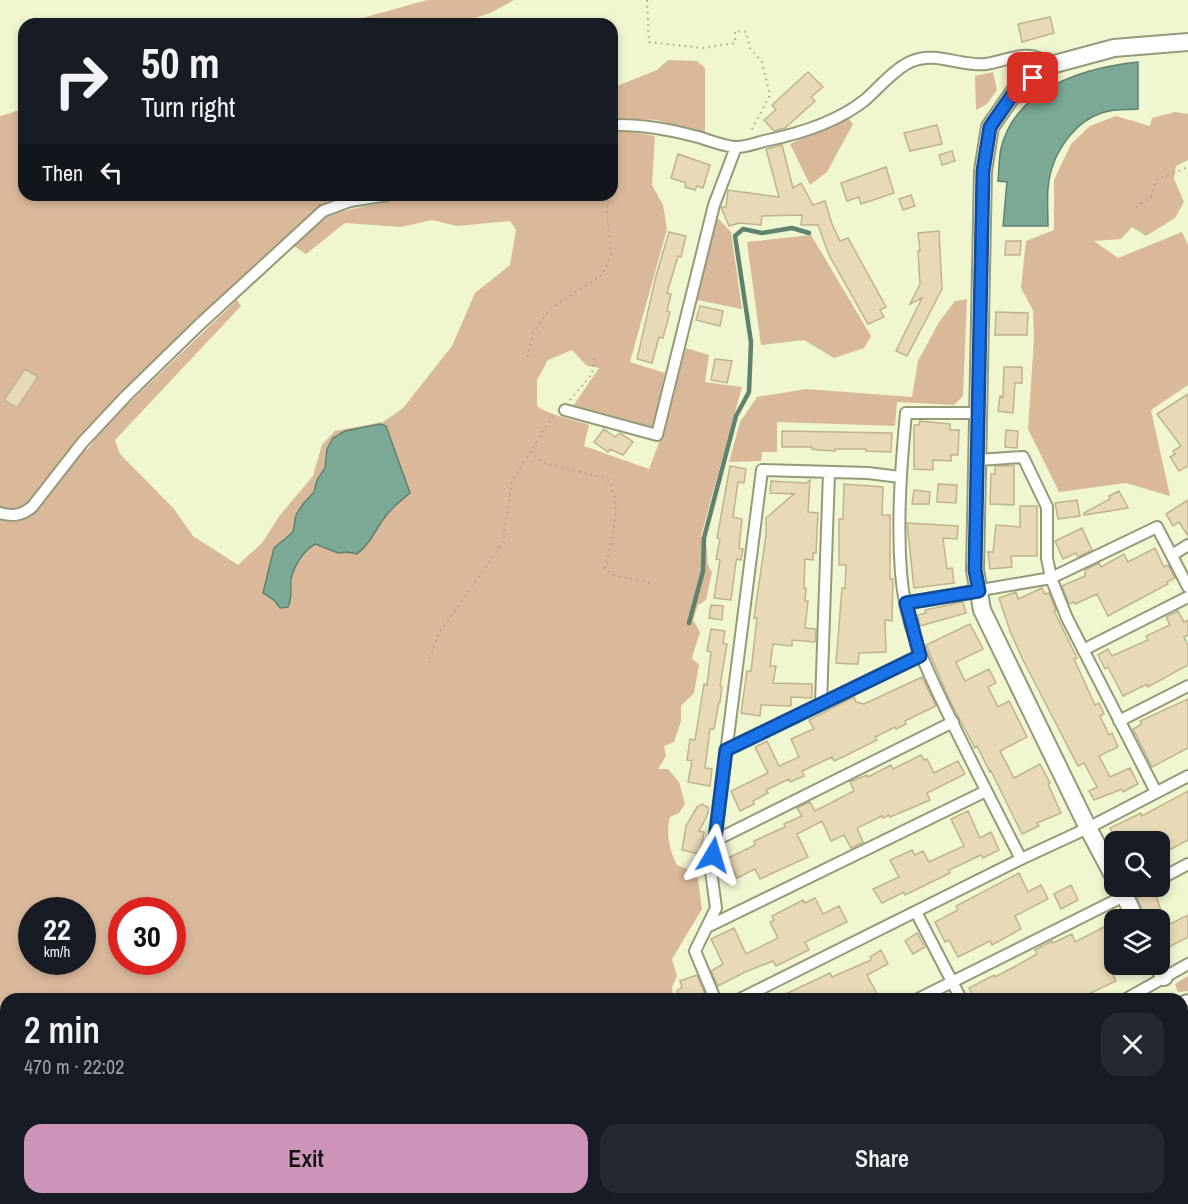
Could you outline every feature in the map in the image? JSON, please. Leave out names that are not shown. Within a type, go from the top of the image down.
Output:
[{"type":"street","points":[[1104,858],[982,610],[975,570],[983,171],[990,127],[1015,91],[1051,65],[1114,48],[1188,42]]},
{"type":"street","points":[[618,125],[674,130],[736,147],[796,134],[842,114],[863,102],[896,71],[910,62],[926,58],[948,58],[970,65],[1031,56],[1042,58],[1051,65]]},
{"type":"street","points":[[565,410],[657,435],[714,205],[736,147]]},
{"type":"street","points":[[0,513],[22,514],[32,507],[82,443],[126,396],[200,324],[323,211],[350,201]]},
{"type":"street","points":[[978,413],[906,413],[900,477],[901,574],[920,656],[1021,859]]},
{"type":"street","points":[[978,460],[1023,457],[1047,507],[1047,558],[1051,578],[1083,650],[1155,792]]},
{"type":"street","points":[[712,993],[695,951],[716,908],[711,871],[762,470],[868,473],[900,477]]},
{"type":"street","points":[[821,703],[829,473]]},
{"type":"street","points":[[906,603],[1051,578],[1157,527],[1188,587]]},
{"type":"street","points":[[1172,555],[1188,545]]},
{"type":"street","points":[[1083,650],[1188,597]]},
{"type":"street","points":[[726,750],[920,656]]},
{"type":"street","points":[[1119,721],[1188,686]]},
{"type":"street","points":[[716,840],[953,722]]},
{"type":"street","points":[[752,993],[1088,828],[1188,776]]},
{"type":"street","points":[[706,927],[986,791]]},
{"type":"street","points":[[1170,874],[1188,864]]},
{"type":"street","points":[[930,993],[1112,897]]},
{"type":"street","points":[[916,912],[958,993]]},
{"type":"street","points":[[1170,969],[1188,964]]},
{"type":"street","points":[[1134,993],[1156,975]]},
{"type":"path","points":[[647,0],[649,42],[704,48],[735,43],[735,31],[746,32],[750,48],[762,62],[770,95],[750,133],[755,144]]},
{"type":"path","points":[[1136,207],[1151,197],[1156,180],[1188,168]]},
{"type":"path","points":[[528,357],[534,333],[549,310],[603,274],[611,255],[608,201]]},
{"type":"path","points":[[430,659],[439,633],[503,543],[512,481],[553,415],[565,410],[571,397],[592,374],[595,354]]},
{"type":"path","points":[[529,452],[543,463],[607,478],[614,488],[616,519],[606,568],[615,576],[651,583]]},
{"type":"shaded area","points":[[427,0],[514,0],[475,18],[362,18]]},
{"type":"shaded area","points":[[668,60],[697,61],[705,68],[705,133],[657,120],[618,118],[618,86],[657,70]]},
{"type":"shaded area","points":[[1138,62],[1138,109],[1112,110],[1097,115],[1076,129],[1060,151],[1050,175],[1048,226],[1003,226],[1007,182],[998,181],[1000,152],[1009,127],[1021,110],[1036,96],[1074,76]]},
{"type":"shaded area","points":[[993,72],[997,90],[987,104],[976,110],[975,76]]},
{"type":"shaded area","points":[[18,111],[18,201],[328,201],[158,356],[100,414],[90,427],[85,444],[87,450],[105,426],[237,300],[241,306],[115,440],[120,454],[174,509],[193,536],[238,565],[262,543],[280,515],[313,476],[322,445],[335,431],[383,422],[403,408],[452,346],[475,293],[510,265],[516,230],[510,221],[457,226],[432,220],[401,227],[345,223],[306,254],[294,246],[330,214],[389,201],[618,201],[618,130],[655,136],[652,185],[663,205],[667,229],[630,362],[665,373],[653,427],[595,414],[573,406],[599,368],[587,366],[572,350],[548,360],[537,380],[537,406],[555,415],[589,425],[584,446],[649,469],[660,440],[686,348],[709,355],[705,382],[742,387],[701,536],[705,541],[709,567],[712,572],[706,600],[698,605],[693,620],[700,632],[692,658],[699,665],[694,693],[681,706],[681,721],[674,742],[664,746],[666,756],[658,769],[668,769],[679,782],[685,804],[679,813],[670,817],[669,841],[677,865],[697,873],[702,909],[672,959],[677,976],[672,987],[672,993],[0,993],[0,116]],"holes":[[[327,449],[327,541],[308,541],[281,579],[274,566],[283,539],[293,532],[303,504],[314,492],[317,480],[325,468]]]},
{"type":"shaded area","points":[[1175,112],[1188,114],[1188,160],[1176,166],[1174,179],[1184,202],[1175,218],[1146,236],[1132,227],[1121,239],[1094,241],[1118,258],[1182,232],[1188,245],[1188,385],[1151,410],[1170,496],[1126,483],[1059,492],[1028,429],[1034,339],[1033,310],[1021,288],[1026,241],[1054,230],[1054,180],[1071,144],[1090,126],[1116,116],[1150,126],[1152,118]]},
{"type":"shaded area","points":[[847,117],[853,124],[827,172],[810,185],[790,144]]},
{"type":"shaded area","points":[[716,216],[731,232],[742,309],[697,300]]},
{"type":"shaded area","points":[[811,235],[871,336],[864,348],[834,358],[804,340],[761,345],[747,242]]},
{"type":"shaded area","points":[[967,299],[963,396],[954,405],[897,402],[895,426],[777,422],[777,452],[762,452],[761,461],[729,462],[740,422],[757,397],[806,389],[912,397],[918,361],[939,322],[955,301]]},
{"type":"shaded area","points":[[380,424],[386,426],[410,493],[386,515],[370,540],[357,554],[338,553],[315,544],[311,547],[300,559],[292,574],[288,607],[280,608],[274,600],[263,593],[274,548],[293,532],[296,515],[314,492],[317,480],[325,468],[327,449],[333,438],[345,431]]},
{"type":"shaded area","points":[[1188,976],[1188,991],[1178,992],[1175,984]]},
{"type":"building","points":[[1050,17],[1054,33],[1022,42],[1018,24]]},
{"type":"building","points":[[808,72],[823,87],[811,97],[815,101],[785,128],[774,131],[764,120],[776,110],[772,105]]},
{"type":"building","points":[[937,125],[942,144],[910,151],[904,133]]},
{"type":"building","points":[[782,145],[793,188],[801,183],[813,205],[825,201],[840,241],[848,238],[886,307],[880,310],[884,317],[868,324],[829,255],[818,225],[801,225],[802,215],[762,216],[761,225],[739,223],[729,226],[721,207],[726,207],[728,190],[779,197],[766,149]]},
{"type":"building","points":[[952,151],[955,161],[942,165],[939,155]]},
{"type":"building","points":[[678,154],[710,165],[703,188],[697,186],[695,190],[685,187],[686,183],[671,178]]},
{"type":"building","points":[[886,167],[894,193],[861,204],[859,197],[847,201],[841,183]]},
{"type":"building","points":[[911,195],[915,206],[903,210],[899,199]]},
{"type":"building","points":[[939,231],[942,289],[907,356],[896,351],[922,298],[910,304],[920,284],[918,233]]},
{"type":"building","points":[[669,232],[686,236],[681,257],[678,256],[667,293],[671,294],[667,311],[670,312],[663,338],[659,337],[652,363],[637,359],[656,276]]},
{"type":"building","points":[[1006,241],[1021,241],[1020,255],[1005,255]]},
{"type":"building","points":[[700,306],[723,311],[720,326],[696,320]]},
{"type":"building","points":[[996,312],[1028,313],[1027,335],[995,335]]},
{"type":"building","points":[[715,359],[732,361],[727,383],[711,380]]},
{"type":"building","points":[[1004,367],[1022,367],[1022,383],[1015,383],[1013,413],[998,411],[1000,396],[1003,397]]},
{"type":"building","points":[[25,369],[38,377],[17,408],[4,400]]},
{"type":"building","points":[[1188,394],[1188,466],[1179,471],[1170,457],[1175,454],[1173,451],[1181,446],[1157,414]]},
{"type":"building","points":[[920,421],[950,424],[950,430],[959,430],[958,455],[951,455],[951,461],[933,460],[933,470],[914,469],[914,425],[919,425]]},
{"type":"building","points":[[604,429],[615,437],[620,433],[633,442],[623,455],[610,449],[608,452],[594,442]]},
{"type":"building","points":[[1006,430],[1018,431],[1017,448],[1005,447]]},
{"type":"building","points":[[782,431],[892,433],[891,452],[866,451],[866,449],[835,449],[835,451],[812,449],[812,447],[782,447]]},
{"type":"building","points":[[730,466],[746,469],[744,483],[738,482],[733,517],[742,519],[739,548],[743,549],[741,560],[737,559],[736,562],[731,600],[714,598],[720,560],[716,559],[720,539],[717,538]]},
{"type":"building","points":[[995,466],[1014,466],[1014,505],[990,504],[991,474],[995,474]]},
{"type":"building","points":[[810,480],[808,512],[818,513],[816,553],[813,553],[813,560],[805,559],[804,588],[806,588],[805,601],[808,601],[805,628],[816,629],[815,642],[792,640],[792,646],[773,644],[770,666],[776,666],[773,683],[812,684],[812,698],[791,697],[791,706],[761,705],[760,716],[741,713],[747,671],[751,671],[757,618],[754,618],[766,535],[766,518],[794,494],[770,493],[771,481],[806,483]]},
{"type":"building","points":[[844,484],[883,487],[882,515],[890,515],[892,621],[885,620],[886,652],[859,653],[858,664],[836,663],[842,588],[845,588],[846,565],[839,565],[839,519],[843,519]]},
{"type":"building","points":[[938,484],[957,485],[956,503],[937,502]]},
{"type":"building","points":[[914,490],[930,492],[929,504],[912,504]]},
{"type":"building","points":[[1119,491],[1128,508],[1084,515],[1084,513],[1110,499],[1109,496]]},
{"type":"building","points":[[1077,500],[1080,516],[1058,519],[1055,503]]},
{"type":"building","points":[[1188,500],[1188,536],[1179,522],[1173,526],[1166,514]]},
{"type":"building","points":[[1020,506],[1037,506],[1037,556],[1011,556],[1012,567],[990,569],[988,552],[993,552],[996,525],[1020,527]]},
{"type":"building","points":[[907,523],[958,526],[957,539],[943,538],[947,569],[952,568],[954,583],[914,588]]},
{"type":"building","points":[[1082,528],[1092,550],[1078,557],[1076,553],[1063,559],[1055,541]]},
{"type":"building","points":[[1155,548],[1164,567],[1168,565],[1175,578],[1167,582],[1168,584],[1108,616],[1097,594],[1075,604],[1074,602],[1069,604],[1062,586],[1085,576],[1085,570],[1099,563],[1101,567],[1124,554],[1128,562]]},
{"type":"building","points":[[1042,588],[1045,594],[1049,593],[1056,610],[1054,611],[1077,658],[1074,659],[1095,705],[1099,703],[1104,714],[1100,716],[1109,735],[1112,733],[1118,747],[1099,756],[1110,777],[1130,768],[1138,784],[1123,792],[1122,789],[1094,800],[1089,791],[1097,787],[1084,763],[1078,766],[1010,631],[999,598],[1016,592],[1018,599]]},
{"type":"building","points":[[963,602],[966,613],[920,626],[918,615],[926,613],[925,610]]},
{"type":"building","points":[[711,605],[723,606],[722,620],[709,618]]},
{"type":"building","points":[[1178,611],[1184,622],[1188,620],[1188,635],[1184,637],[1188,646],[1188,665],[1148,687],[1147,684],[1123,696],[1108,667],[1105,669],[1098,655],[1108,649],[1112,656],[1148,640],[1146,636],[1170,625],[1166,617]]},
{"type":"building","points":[[970,624],[983,649],[956,662],[965,681],[989,669],[996,683],[988,687],[998,707],[1009,701],[1027,737],[1000,751],[1014,778],[1040,764],[1061,813],[1037,823],[1039,826],[1022,834],[991,771],[977,746],[975,748],[949,699],[926,645]]},
{"type":"building","points":[[711,629],[725,631],[723,643],[727,644],[720,686],[722,687],[720,702],[714,729],[710,729],[705,768],[712,769],[710,786],[688,782],[692,761],[687,760],[690,739],[695,740],[704,684],[707,685],[711,652],[707,651]]},
{"type":"building","points":[[922,677],[936,706],[905,721],[906,724],[875,737],[877,740],[845,756],[834,761],[832,757],[802,771],[804,776],[790,782],[789,779],[766,790],[768,793],[740,811],[731,791],[768,773],[755,747],[767,741],[779,766],[799,757],[791,739],[814,729],[809,720],[854,697],[856,702],[864,704]]},
{"type":"building","points":[[1188,699],[1188,748],[1152,767],[1133,729],[1142,724],[1140,721]]},
{"type":"building","points":[[921,755],[924,760],[927,759],[934,773],[958,761],[965,774],[927,793],[930,800],[890,817],[889,815],[883,818],[882,816],[857,828],[863,842],[851,848],[844,835],[831,841],[822,821],[797,834],[808,857],[760,879],[755,869],[737,878],[728,858],[755,845],[754,841],[785,827],[784,824],[802,816],[797,808],[810,802],[815,811],[854,791],[850,782],[867,775],[868,777],[891,765],[893,769]]},
{"type":"building","points":[[1188,791],[1188,840],[1170,850],[1170,831],[1112,831],[1110,828],[1141,813],[1142,816]]},
{"type":"building","points":[[702,804],[709,808],[699,831],[704,832],[700,854],[682,850],[686,826],[697,807]]},
{"type":"building","points":[[968,811],[980,838],[991,832],[999,850],[983,858],[981,855],[905,895],[904,892],[882,903],[873,889],[899,877],[890,860],[912,850],[915,855],[923,851],[929,862],[964,846],[951,819]]},
{"type":"building","points":[[1019,873],[1028,892],[1041,885],[1048,899],[1015,916],[1021,929],[992,945],[990,941],[958,957],[949,940],[945,942],[935,922],[958,910],[956,906]]},
{"type":"building","points":[[1071,885],[1078,900],[1061,909],[1054,894]]},
{"type":"building","points":[[1157,897],[1160,909],[1142,909],[1137,898]]},
{"type":"building","points":[[815,898],[823,914],[839,906],[847,922],[805,942],[809,950],[776,966],[773,961],[745,972],[718,986],[711,971],[723,964],[711,939],[734,928],[746,954],[778,938],[770,922],[774,920],[772,916],[803,900],[805,903]]},
{"type":"building","points":[[1188,915],[1188,937],[1170,947],[1170,924]]},
{"type":"building","points":[[1104,927],[1104,975],[1113,975],[1116,981],[1091,993],[972,993],[969,988],[1037,954],[1035,950],[1052,941],[1053,943],[1072,934],[1075,942]]},
{"type":"building","points":[[917,933],[925,947],[913,954],[905,941]]},
{"type":"building","points":[[881,950],[888,964],[867,975],[877,993],[788,993],[830,973],[832,977],[871,960],[870,957]]},
{"type":"building","points":[[697,975],[704,993],[678,993],[677,991],[682,987],[680,981]]},
{"type":"waterway","points":[[689,623],[703,571],[704,538],[736,416],[749,392],[751,342],[735,236],[743,229],[762,233],[792,228],[809,233]]},
{"type":"route","points":[[713,855],[726,750],[920,656],[906,603],[979,591],[975,570],[983,171],[990,127],[1015,91],[1033,78]]}]
